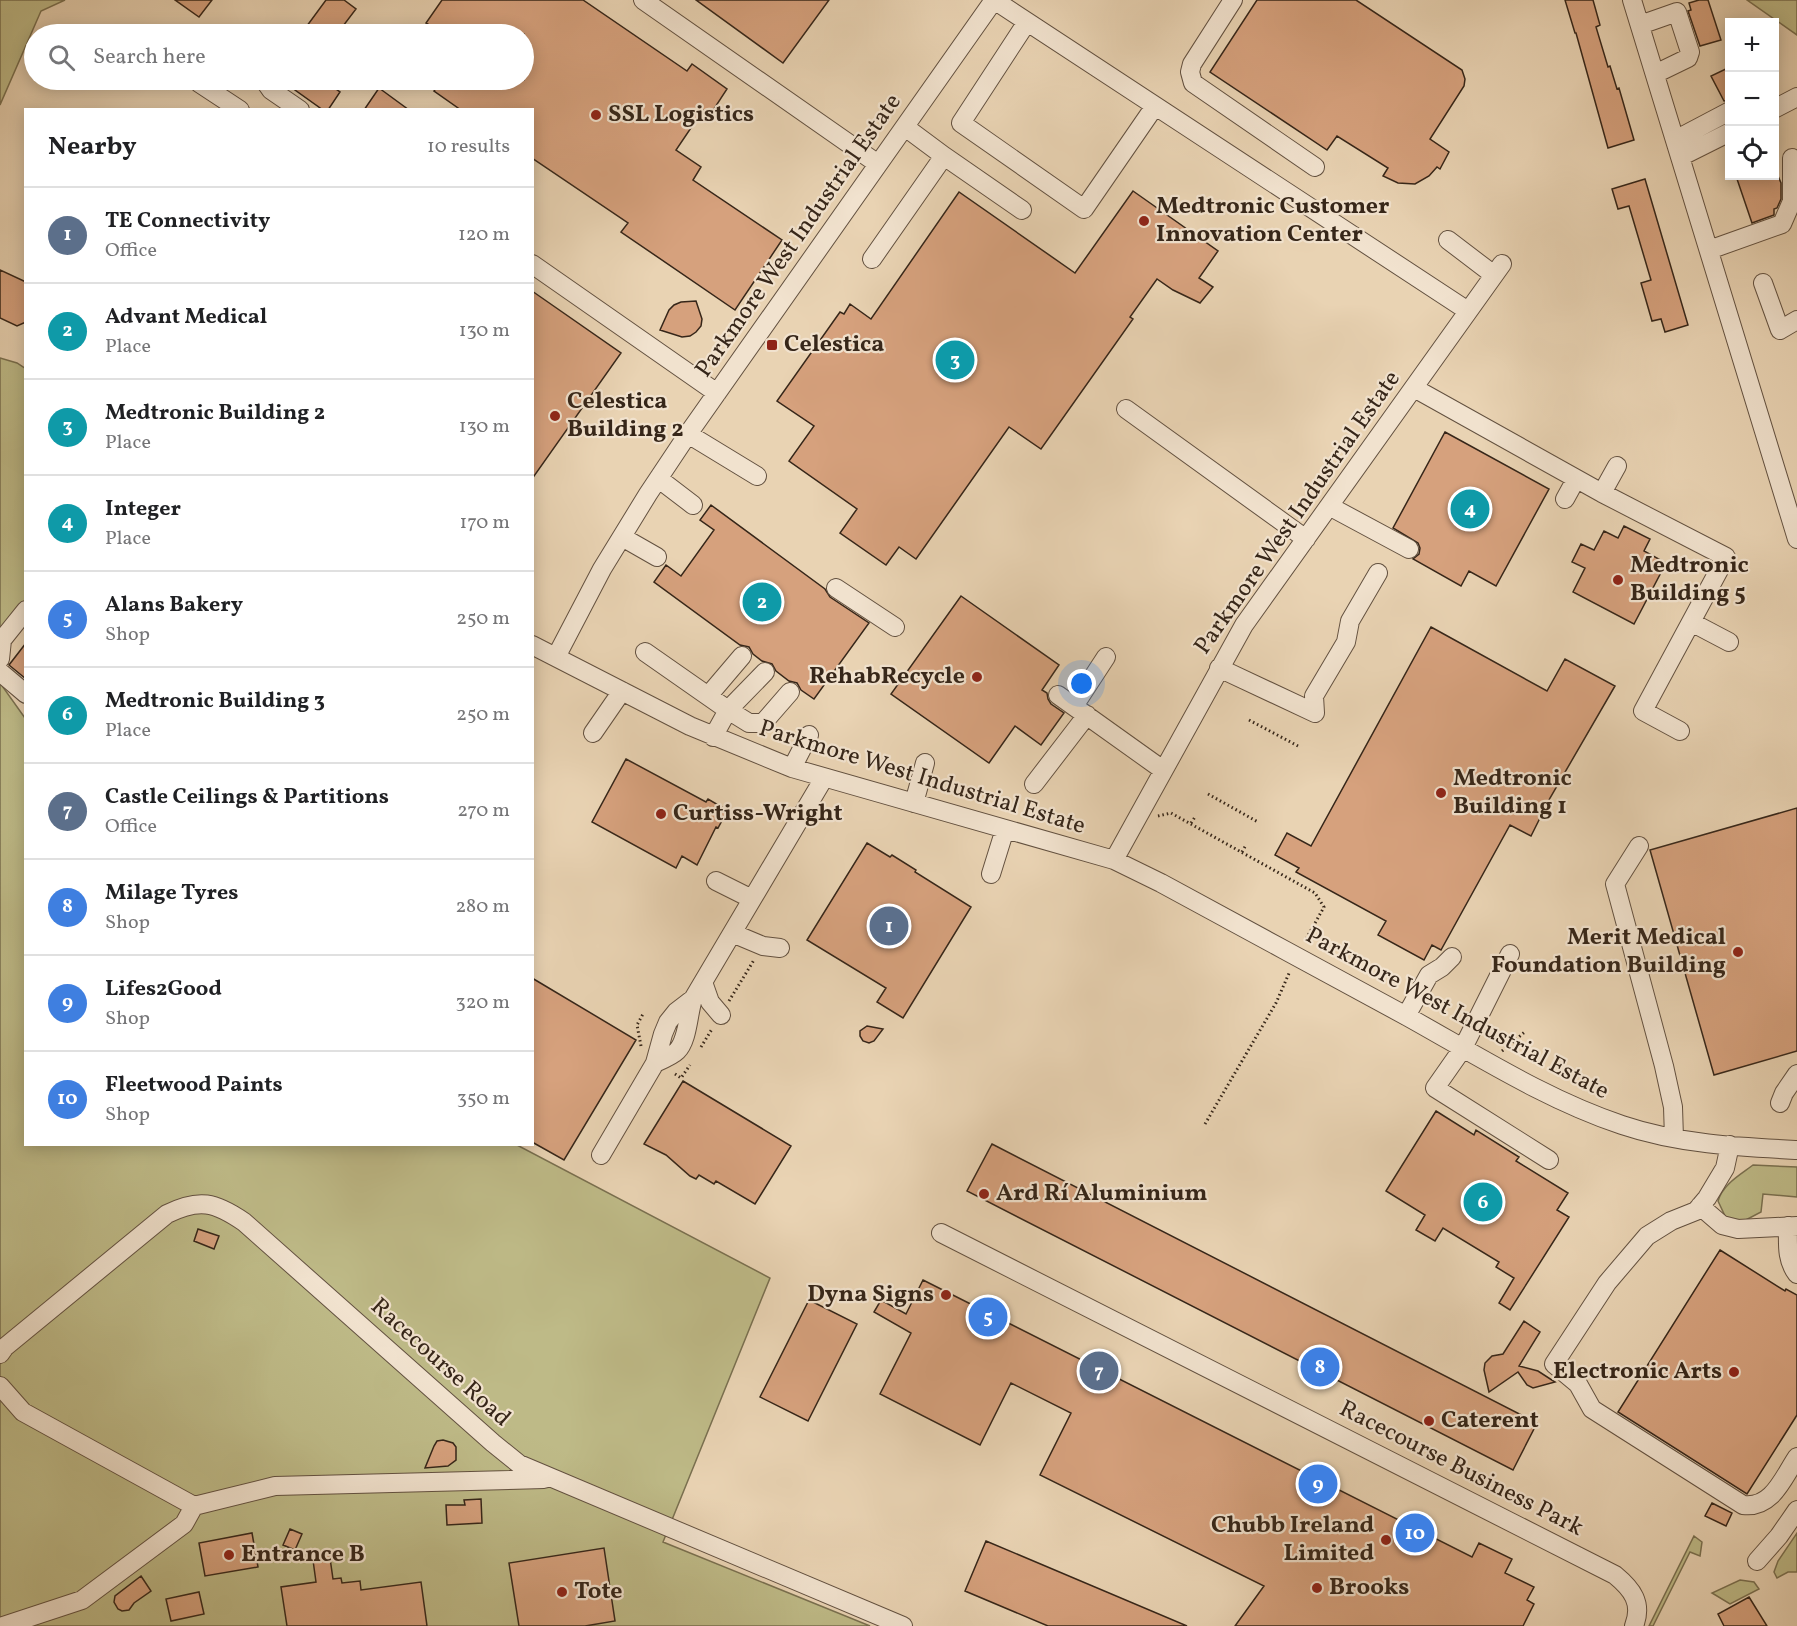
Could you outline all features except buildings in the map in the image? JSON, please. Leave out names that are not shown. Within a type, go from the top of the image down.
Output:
[{"type":"street","points":[[643,0],[878,164]]},
{"type":"street","points":[[994,0],[1468,311]]},
{"type":"street","name":"Parkmore West Industrial Estate","points":[[556,657],[622,537],[688,434],[994,0]]},
{"type":"street","points":[[1233,0],[1192,64],[1190,72],[1193,83],[1315,167]]},
{"type":"street","points":[[1632,0],[1797,539]]},
{"type":"street","points":[[1640,26],[1677,12],[1690,52],[1688,58],[1655,74]]},
{"type":"street","points":[[1028,22],[960,123],[1084,209],[1155,106]]},
{"type":"street","points":[[210,90],[237,108]]},
{"type":"street","points":[[271,90],[297,108]]},
{"type":"street","points":[[1779,106],[1797,97]]},
{"type":"street","points":[[1678,149],[1725,115]]},
{"type":"street","points":[[905,127],[1022,210]]},
{"type":"street","points":[[1678,149],[1725,134]]},
{"type":"street","points":[[872,259],[944,156]]},
{"type":"street","points":[[1709,250],[1782,224],[1792,201],[1792,158]]},
{"type":"street","name":"Parkmore West Industrial Estate","points":[[1114,860],[1244,625],[1498,270],[1448,240]]},
{"type":"street","points":[[534,265],[717,393]]},
{"type":"street","points":[[1763,283],[1780,330],[1797,320]]},
{"type":"street","points":[[1414,388],[1576,479],[1726,557],[1643,711],[1680,731]]},
{"type":"street","points":[[1126,409],[1306,539]]},
{"type":"street","points":[[688,434],[756,476]]},
{"type":"street","points":[[1602,493],[1617,466]]},
{"type":"street","points":[[658,479],[693,505]]},
{"type":"street","points":[[1565,499],[1576,479]]},
{"type":"street","points":[[1329,506],[1409,549]]},
{"type":"street","points":[[622,537],[657,557]]},
{"type":"street","points":[[1219,668],[1315,713],[1314,696],[1346,642],[1350,621],[1378,573]]},
{"type":"street","points":[[836,588],[895,627]]},
{"type":"street","points":[[0,659],[2,640],[24,612]]},
{"type":"street","points":[[1691,621],[1729,642]]},
{"type":"street","name":"Parkmore West Industrial Estate","points":[[534,646],[713,737],[792,768],[1114,860],[1161,883],[1491,1064],[1580,1110],[1624,1126],[1674,1138],[1797,1150]]},
{"type":"street","points":[[645,652],[749,723],[763,723],[790,692]]},
{"type":"street","points":[[708,696],[742,656]]},
{"type":"street","points":[[1034,784],[1081,711],[1106,657]]},
{"type":"street","points":[[0,672],[24,692]]},
{"type":"street","points":[[713,737],[728,710],[765,672]]},
{"type":"street","points":[[594,733],[622,691]]},
{"type":"street","points":[[1058,695],[1163,770]]},
{"type":"street","points":[[792,768],[809,735]]},
{"type":"street","points":[[914,803],[925,763]]},
{"type":"street","points":[[601,1155],[656,1063],[668,1022],[676,1012],[693,999],[824,778]]},
{"type":"street","points":[[991,874],[1005,829]]},
{"type":"street","points":[[1639,846],[1615,884],[1664,1066],[1673,1107],[1674,1138]]},
{"type":"street","points":[[716,881],[752,899]]},
{"type":"street","points":[[732,933],[763,946],[780,948]]},
{"type":"street","points":[[1509,954],[1463,1048],[1435,1088],[1549,1160]]},
{"type":"street","points":[[1406,1016],[1429,975],[1452,957]]},
{"type":"street","points":[[703,982],[710,1002],[721,1015]]},
{"type":"street","points":[[1780,1103],[1797,1074]]},
{"type":"street","points":[[1730,1145],[1725,1168],[1696,1211],[1671,1221],[1647,1236],[1607,1283],[1554,1364],[1578,1384],[1592,1409],[1743,1505],[1755,1507],[1769,1499],[1797,1457]]},
{"type":"street","name":"Racecourse Road","points":[[0,1354],[5,1347],[167,1214],[184,1205],[211,1204],[228,1211],[244,1222],[519,1464],[903,1626]]},
{"type":"street","points":[[1700,1206],[1722,1225],[1738,1229],[1792,1226],[1788,1249],[1791,1266],[1797,1274]]},
{"type":"street","name":"Racecourse Business Park","points":[[941,1233],[1615,1575],[1629,1586],[1635,1595],[1638,1607],[1634,1626]]},
{"type":"street","points":[[0,1386],[23,1412],[194,1506],[275,1486],[552,1479]]},
{"type":"street","points":[[3,1626],[82,1600],[184,1524],[194,1506]]},
{"type":"street","points":[[1757,1561],[1779,1536],[1797,1510]]},
{"type":"path","points":[[1249,720],[1298,746]]},
{"type":"path","points":[[1208,794],[1258,822]]},
{"type":"path","points":[[1191,823],[1195,817]]},
{"type":"path","points":[[1242,852],[1246,845]]},
{"type":"path","points":[[1491,1064],[1500,1052],[1526,1031]]},
{"type":"shaded area","points":[[0,0],[65,0],[41,11],[35,24],[24,24],[24,50],[0,105]]},
{"type":"shaded area","points":[[1747,0],[1797,0],[1797,35],[1779,22],[1779,18],[1773,18]]},
{"type":"shaded area","points":[[0,358],[24,368],[24,602],[0,633]]},
{"type":"shaded area","points":[[0,683],[24,717],[24,1146],[519,1146],[770,1278],[663,1542],[870,1626],[0,1626]]},
{"type":"shaded area","points":[[1753,1165],[1797,1167],[1797,1197],[1763,1194],[1761,1212],[1742,1222],[1726,1218],[1718,1201],[1720,1195],[1732,1180]]},
{"type":"shaded area","points":[[1797,1533],[1797,1572],[1788,1572],[1777,1578],[1774,1572],[1778,1561]]},
{"type":"shaded area","points":[[1694,1536],[1702,1542],[1700,1556],[1690,1552],[1653,1626],[1649,1626]]},
{"type":"shaded area","points":[[1740,1580],[1754,1582],[1759,1589],[1730,1604],[1712,1593]]},
{"type":"place","name":"SSL Logistics","points":[[596,115]]},
{"type":"place","name":"Medtronic Customer Innovation Center","points":[[1144,221]]},
{"type":"place","name":"Celestica","points":[[772,345]]},
{"type":"place","name":"Medtronic Building 2","points":[[955,360]]},
{"type":"place","name":"Celestica Building 2","points":[[555,416]]},
{"type":"place","name":"Integer","points":[[1470,509]]},
{"type":"place","name":"Medtronic Building 5","points":[[1618,580]]},
{"type":"place","name":"Advant Medical","points":[[762,602]]},
{"type":"place","name":"RehabRecycle","points":[[977,677]]},
{"type":"place","name":"Medtronic Building 1","points":[[1441,793]]},
{"type":"place","name":"Curtiss-Wright","points":[[661,814]]},
{"type":"place","name":"TE Connectivity","points":[[889,926]]},
{"type":"place","name":"Merit Medical Foundation Building","points":[[1738,952]]},
{"type":"place","name":"Ard Rí Aluminium","points":[[984,1194]]},
{"type":"place","name":"Medtronic Building 3","points":[[1483,1202]]},
{"type":"place","name":"Dyna Signs","points":[[946,1295]]},
{"type":"place","name":"Alans Bakery","points":[[988,1317]]},
{"type":"place","name":"Milage Tyres","points":[[1320,1367]]},
{"type":"place","name":"Castle Ceilings & Partitions","points":[[1099,1371]]},
{"type":"place","name":"Electronic Arts","points":[[1734,1372]]},
{"type":"place","name":"Caterent","points":[[1429,1421]]},
{"type":"place","name":"Lifes2Good","points":[[1318,1484]]},
{"type":"place","name":"Fleetwood Paints","points":[[1415,1533]]},
{"type":"place","name":"Chubb Ireland Limited","points":[[1386,1540]]},
{"type":"place","name":"Entrance B","points":[[229,1555]]},
{"type":"place","name":"Brooks","points":[[1317,1588]]},
{"type":"place","name":"Tote","points":[[562,1592]]}]
